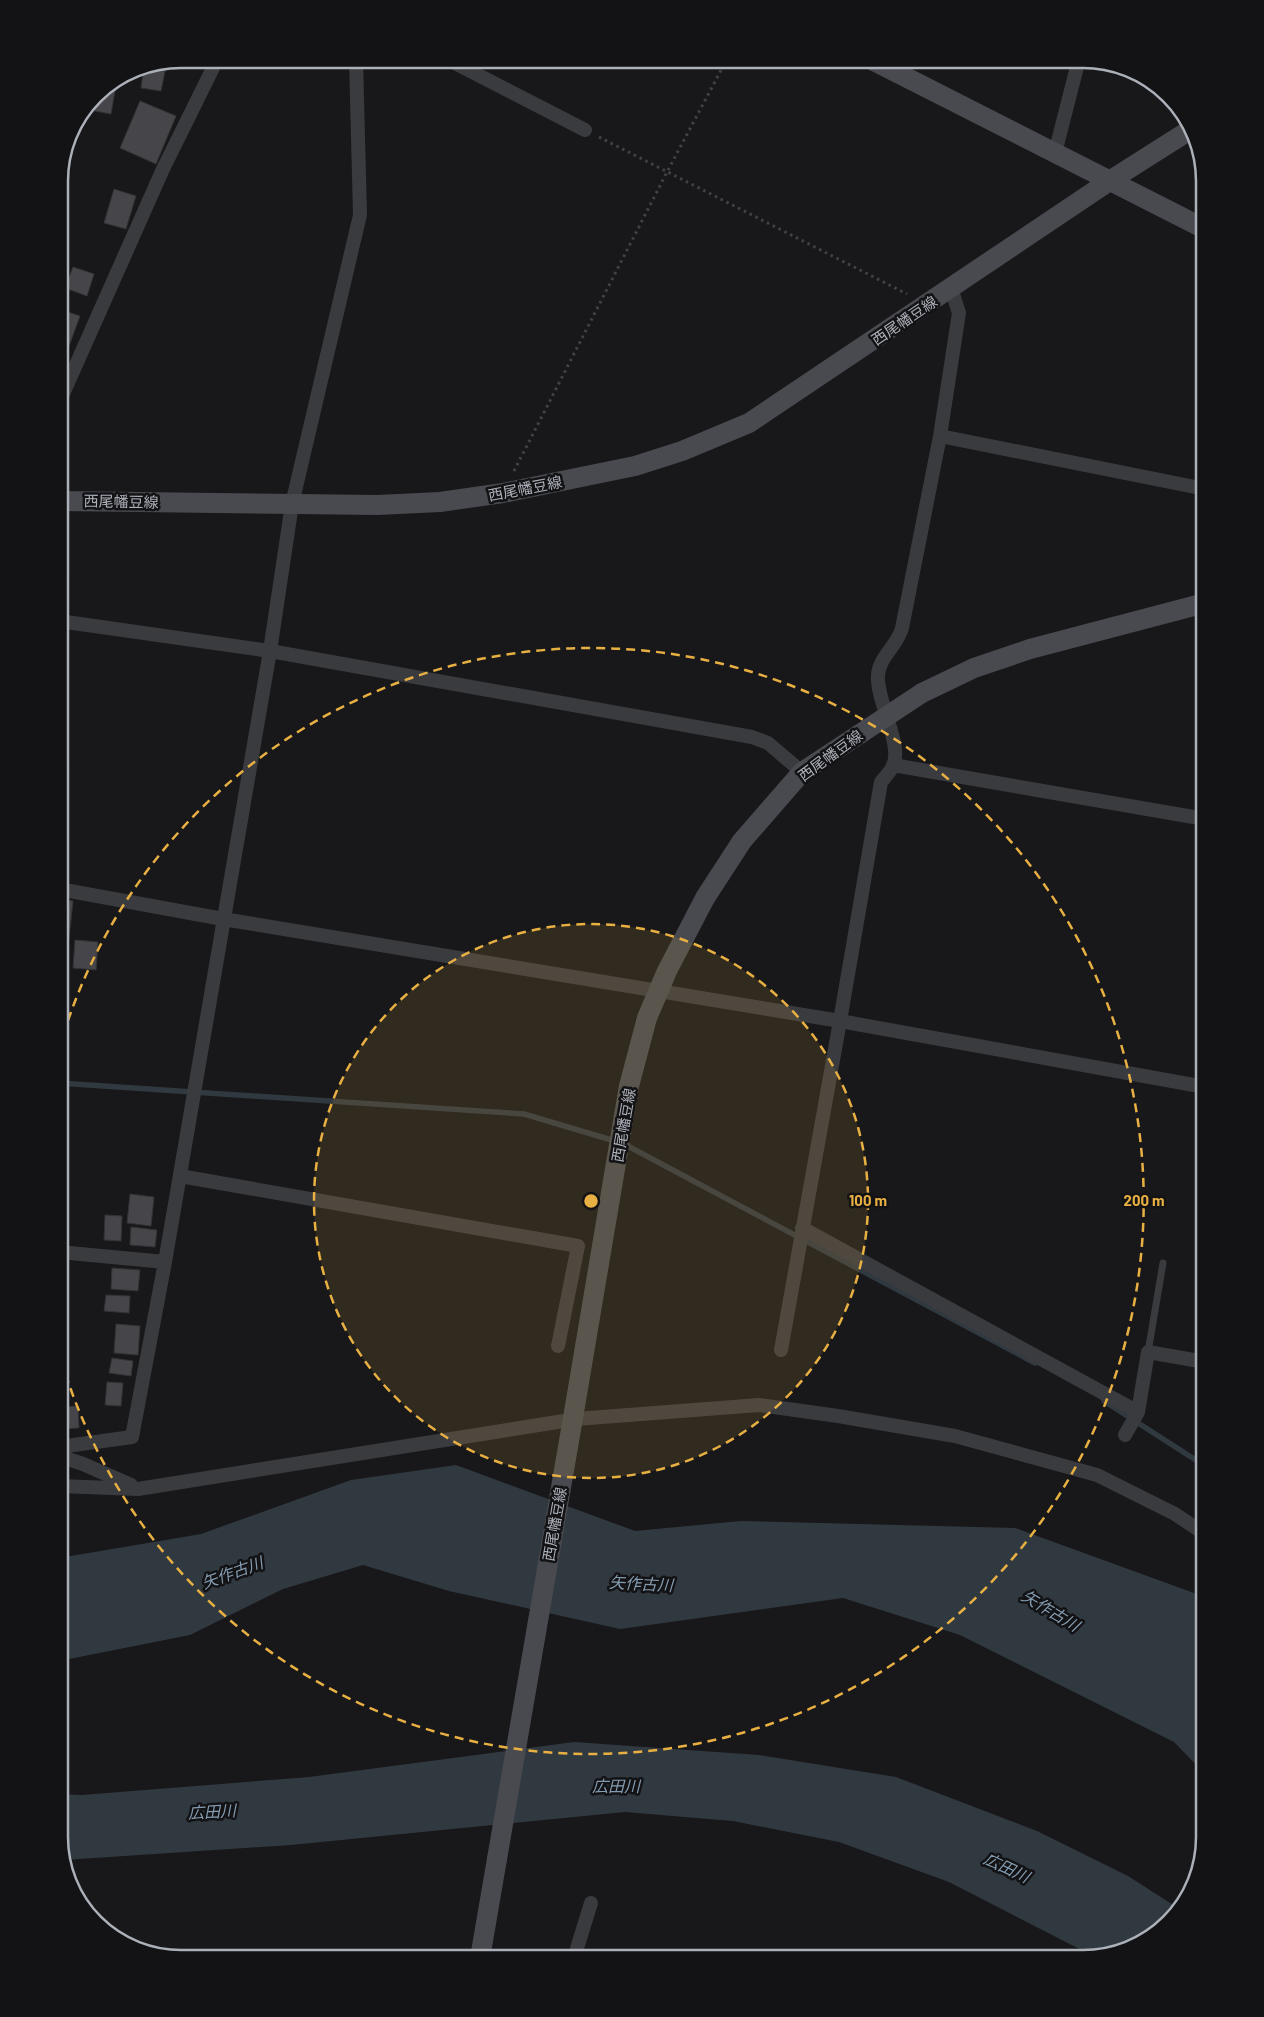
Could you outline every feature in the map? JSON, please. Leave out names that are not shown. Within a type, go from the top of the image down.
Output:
[{"type":"main road","points":[[888,68],[1112,180],[1196,224]]},
{"type":"main road","name":"西尾幡豆線","points":[[68,501],[377,505],[440,502],[503,493],[635,466],[682,451],[749,423],[1186,132]]},
{"type":"main road","name":"西尾幡豆線","points":[[481,1949],[629,1086],[646,1018],[705,898],[742,842],[802,772],[922,693],[946,680],[1030,649],[1196,605]]},
{"type":"street","points":[[68,383],[163,169],[213,68]]},
{"type":"street","points":[[67,1446],[132,1438],[165,1262],[270,651],[292,504],[360,215],[356,68]]},
{"type":"street","points":[[464,68],[585,130]]},
{"type":"street","points":[[1055,153],[1077,68]]},
{"type":"street","points":[[781,1350],[881,782],[893,766],[895,747],[879,689],[878,674],[882,662],[900,635],[940,436],[959,313],[951,288]]},
{"type":"street","points":[[940,436],[1196,487]]},
{"type":"street","points":[[68,622],[270,651],[752,737],[768,743],[802,772]]},
{"type":"street","points":[[893,766],[1196,817]]},
{"type":"street","points":[[68,892],[840,1021],[1196,1085]]},
{"type":"street","points":[[180,1176],[578,1246],[558,1346]]},
{"type":"street","points":[[802,1228],[1138,1412]]},
{"type":"street","points":[[67,1253],[165,1262]]},
{"type":"street","points":[[1125,1436],[1138,1412],[1148,1352],[1196,1360]]},
{"type":"street","points":[[67,1486],[138,1488],[576,1419],[759,1405],[955,1436],[1097,1475],[1175,1514],[1196,1528]]},
{"type":"street","points":[[67,1459],[138,1488]]},
{"type":"street","points":[[577,1949],[591,1904]]},
{"type":"lane","points":[[1148,1352],[1163,1263]]},
{"type":"path","points":[[503,493],[722,68]]},
{"type":"path","points":[[585,130],[910,296],[924,306]]},
{"type":"water","name":"矢作古川","points":[[456,1465],[635,1531],[741,1521],[1015,1528],[1196,1594],[1196,1765],[1174,1742],[960,1635],[843,1598],[620,1629],[449,1591],[363,1565],[283,1589],[190,1635],[67,1659],[67,1557],[201,1534],[351,1480]]},
{"type":"water","name":"広田川","points":[[574,1742],[759,1755],[896,1777],[1037,1831],[1128,1876],[1173,1905],[1158,1921],[1134,1938],[1120,1944],[1081,1950],[949,1882],[839,1842],[733,1821],[625,1812],[291,1845],[70,1860],[67,1837],[67,1794],[82,1795],[309,1777]]},
{"type":"building","points":[[165,69],[161,91],[141,88],[143,73]]},
{"type":"building","points":[[115,89],[111,114],[92,111]]},
{"type":"building","points":[[140,101],[176,116],[156,164],[120,148]]},
{"type":"building","points":[[114,189],[136,196],[126,229],[104,223]]},
{"type":"building","points":[[73,267],[94,274],[87,296],[68,289],[68,280]]},
{"type":"building","points":[[68,312],[80,316],[68,346]]},
{"type":"building","points":[[68,900],[73,901],[68,938]]},
{"type":"building","points":[[75,940],[98,942],[96,970],[73,968]]},
{"type":"building","points":[[130,1194],[154,1197],[151,1226],[127,1223]]},
{"type":"building","points":[[105,1215],[122,1216],[121,1241],[104,1240]]},
{"type":"building","points":[[131,1227],[157,1230],[155,1247],[130,1245]]},
{"type":"building","points":[[112,1268],[140,1270],[138,1291],[111,1289]]},
{"type":"building","points":[[106,1295],[130,1296],[129,1313],[104,1311]]},
{"type":"building","points":[[116,1324],[140,1326],[138,1355],[114,1353]]},
{"type":"building","points":[[112,1358],[133,1361],[131,1376],[109,1373]]},
{"type":"building","points":[[107,1382],[123,1383],[121,1406],[105,1405]]},
{"type":"building","points":[[78,1406],[79,1428],[67,1429],[67,1407]]},
{"type":"waterway","points":[[67,1084],[524,1114],[615,1141]]},
{"type":"waterway","points":[[624,1144],[1035,1363]]},
{"type":"waterway","points":[[1104,1401],[1196,1460]]}]
